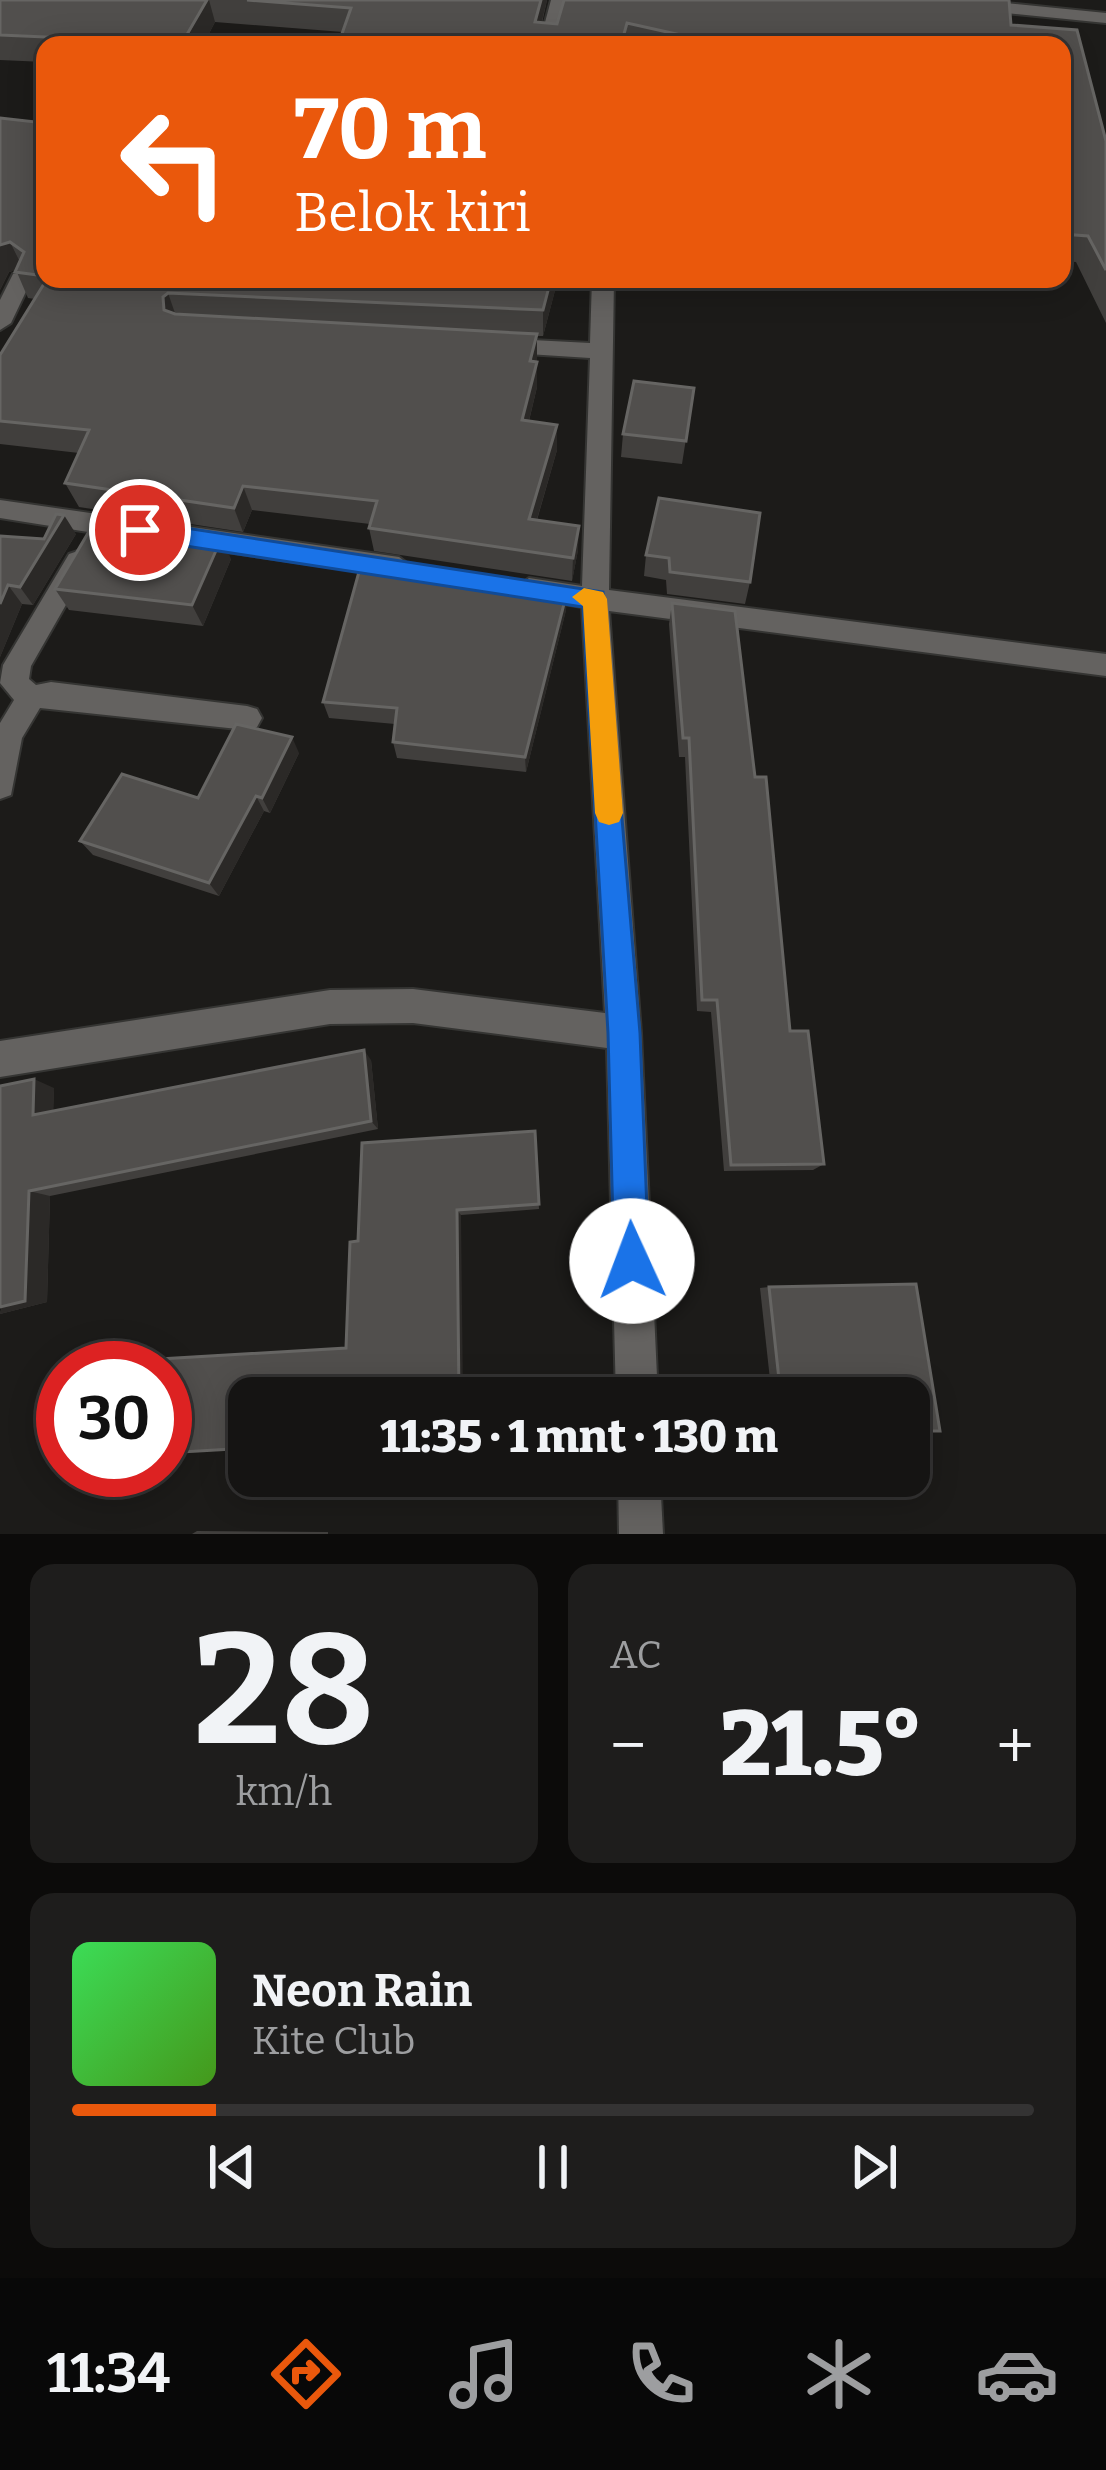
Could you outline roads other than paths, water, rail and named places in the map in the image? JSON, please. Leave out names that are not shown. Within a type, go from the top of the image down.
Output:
[{"type":"street","points":[[550,36],[559,0]]},
{"type":"street","points":[[927,0],[1106,18]]},
{"type":"street","points":[[0,323],[21,279]]},
{"type":"street","points":[[602,288],[595,599],[624,1033],[636,1377]]},
{"type":"street","points":[[460,343],[598,351]]},
{"type":"street","points":[[0,509],[436,573]]},
{"type":"street","points":[[31,698],[14,683],[17,665],[100,524]]},
{"type":"street","points":[[504,584],[1106,665]]},
{"type":"street","points":[[0,786],[8,736],[31,698],[51,694],[247,718]]},
{"type":"street","points":[[0,1059],[331,1007],[413,1006],[624,1033]]},
{"type":"street","points":[[640,1497],[641,1534]]}]
